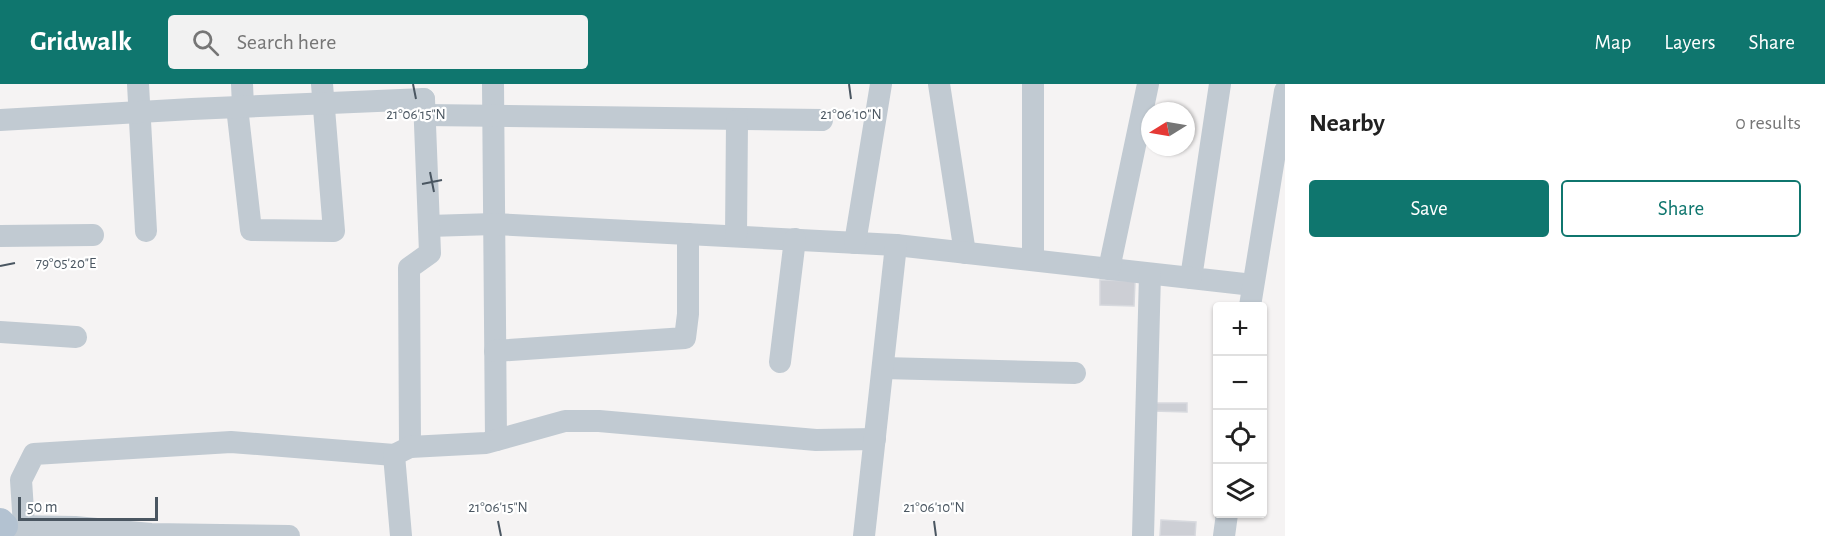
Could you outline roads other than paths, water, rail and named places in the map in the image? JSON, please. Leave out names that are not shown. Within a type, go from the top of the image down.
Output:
[{"type":"street","points":[[138,84],[146,231]]},
{"type":"street","points":[[493,84],[496,440]]},
{"type":"street","points":[[855,243],[881,84]]},
{"type":"street","points":[[939,84],[965,253]]},
{"type":"street","points":[[1033,84],[1033,260]]},
{"type":"street","points":[[1109,269],[1148,84]]},
{"type":"street","points":[[1191,278],[1220,84]]},
{"type":"street","points":[[429,226],[494,224],[896,245],[1191,278],[1251,296],[1285,91]]},
{"type":"street","points":[[241,99],[251,230],[334,231],[322,94]]},
{"type":"street","points":[[0,120],[139,112],[241,99],[322,94],[425,99],[493,114],[737,121],[822,120]]},
{"type":"street","points":[[401,536],[409,268],[430,253],[425,99]]},
{"type":"street","points":[[736,236],[737,121]]},
{"type":"street","points":[[495,351],[686,338],[688,234]]},
{"type":"street","points":[[0,236],[93,235]]},
{"type":"street","points":[[780,362],[795,239]]},
{"type":"street","points":[[864,536],[896,245]]},
{"type":"street","points":[[1143,536],[1150,274]]},
{"type":"street","points":[[0,332],[76,337]]},
{"type":"street","points":[[882,368],[1075,373]]},
{"type":"street","points":[[289,536],[151,535],[7,526],[21,480],[34,454],[231,442],[402,451],[486,443],[565,421],[598,421],[816,440],[875,439]]},
{"type":"street","points":[[1224,536],[1226,518]]}]
